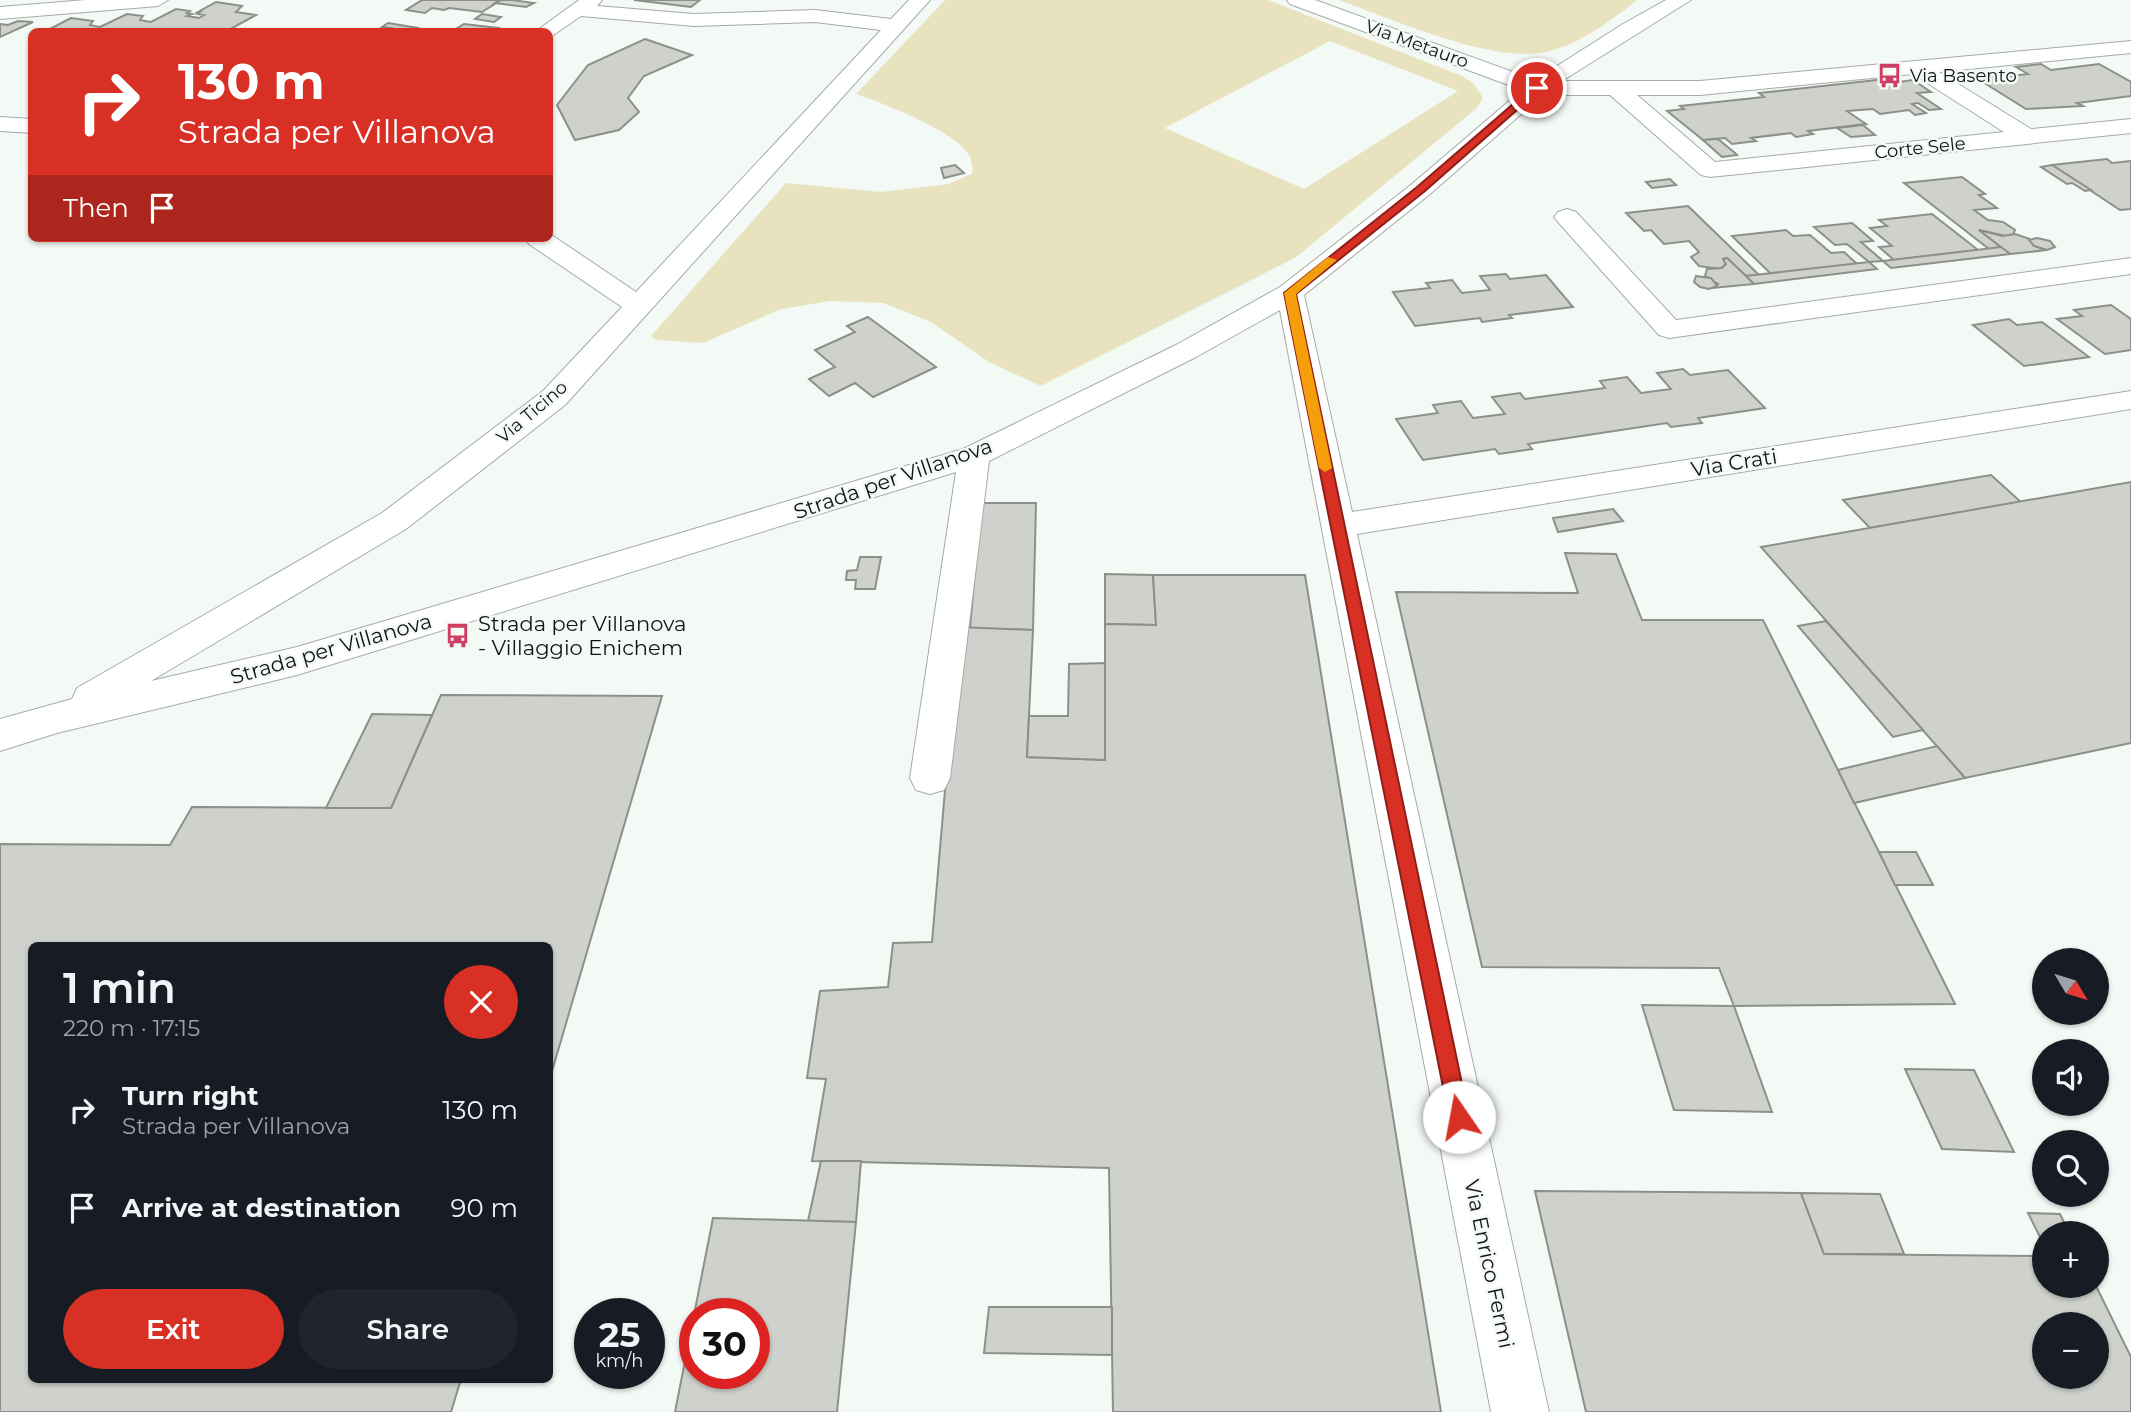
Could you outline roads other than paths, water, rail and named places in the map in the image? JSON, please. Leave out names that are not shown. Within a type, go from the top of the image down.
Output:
[{"type":"street","points":[[0,13],[158,0]]},
{"type":"street","points":[[738,17],[769,0]]},
{"type":"street","name":"Via Ticino","points":[[57,718],[394,521],[554,398],[920,0]]},
{"type":"street","name":"Via Metauro","points":[[1297,0],[1537,88]]},
{"type":"street","name":"Strada per Villanova","points":[[0,735],[57,718],[297,661],[880,487],[974,456],[1186,351],[1290,293],[1421,189],[1537,88],[1630,28],[1681,0]]},
{"type":"street","points":[[551,28],[585,5],[694,20],[815,16],[896,26]]},
{"type":"street","points":[[1537,88],[1700,88],[2131,47]]},
{"type":"street","points":[[1917,67],[2027,137]]},
{"type":"street","name":"Corte Sele","points":[[1616,88],[1710,170],[2131,126]]},
{"type":"street","points":[[0,124],[28,125]]},
{"type":"street","points":[[1567,217],[1670,329],[2131,266]]},
{"type":"street","points":[[544,242],[639,306]]},
{"type":"street","name":"Via Enrico Fermi","points":[[1290,293],[1520,1412]]},
{"type":"street","name":"Via Crati","points":[[1337,526],[2131,400]]},
{"type":"street","points":[[930,778],[974,456]]},
{"type":"place","name":"Via Basento","points":[[1890,76]]},
{"type":"place","name":"Strada per Villanova - Villaggio Enichem","points":[[458,636]]}]
